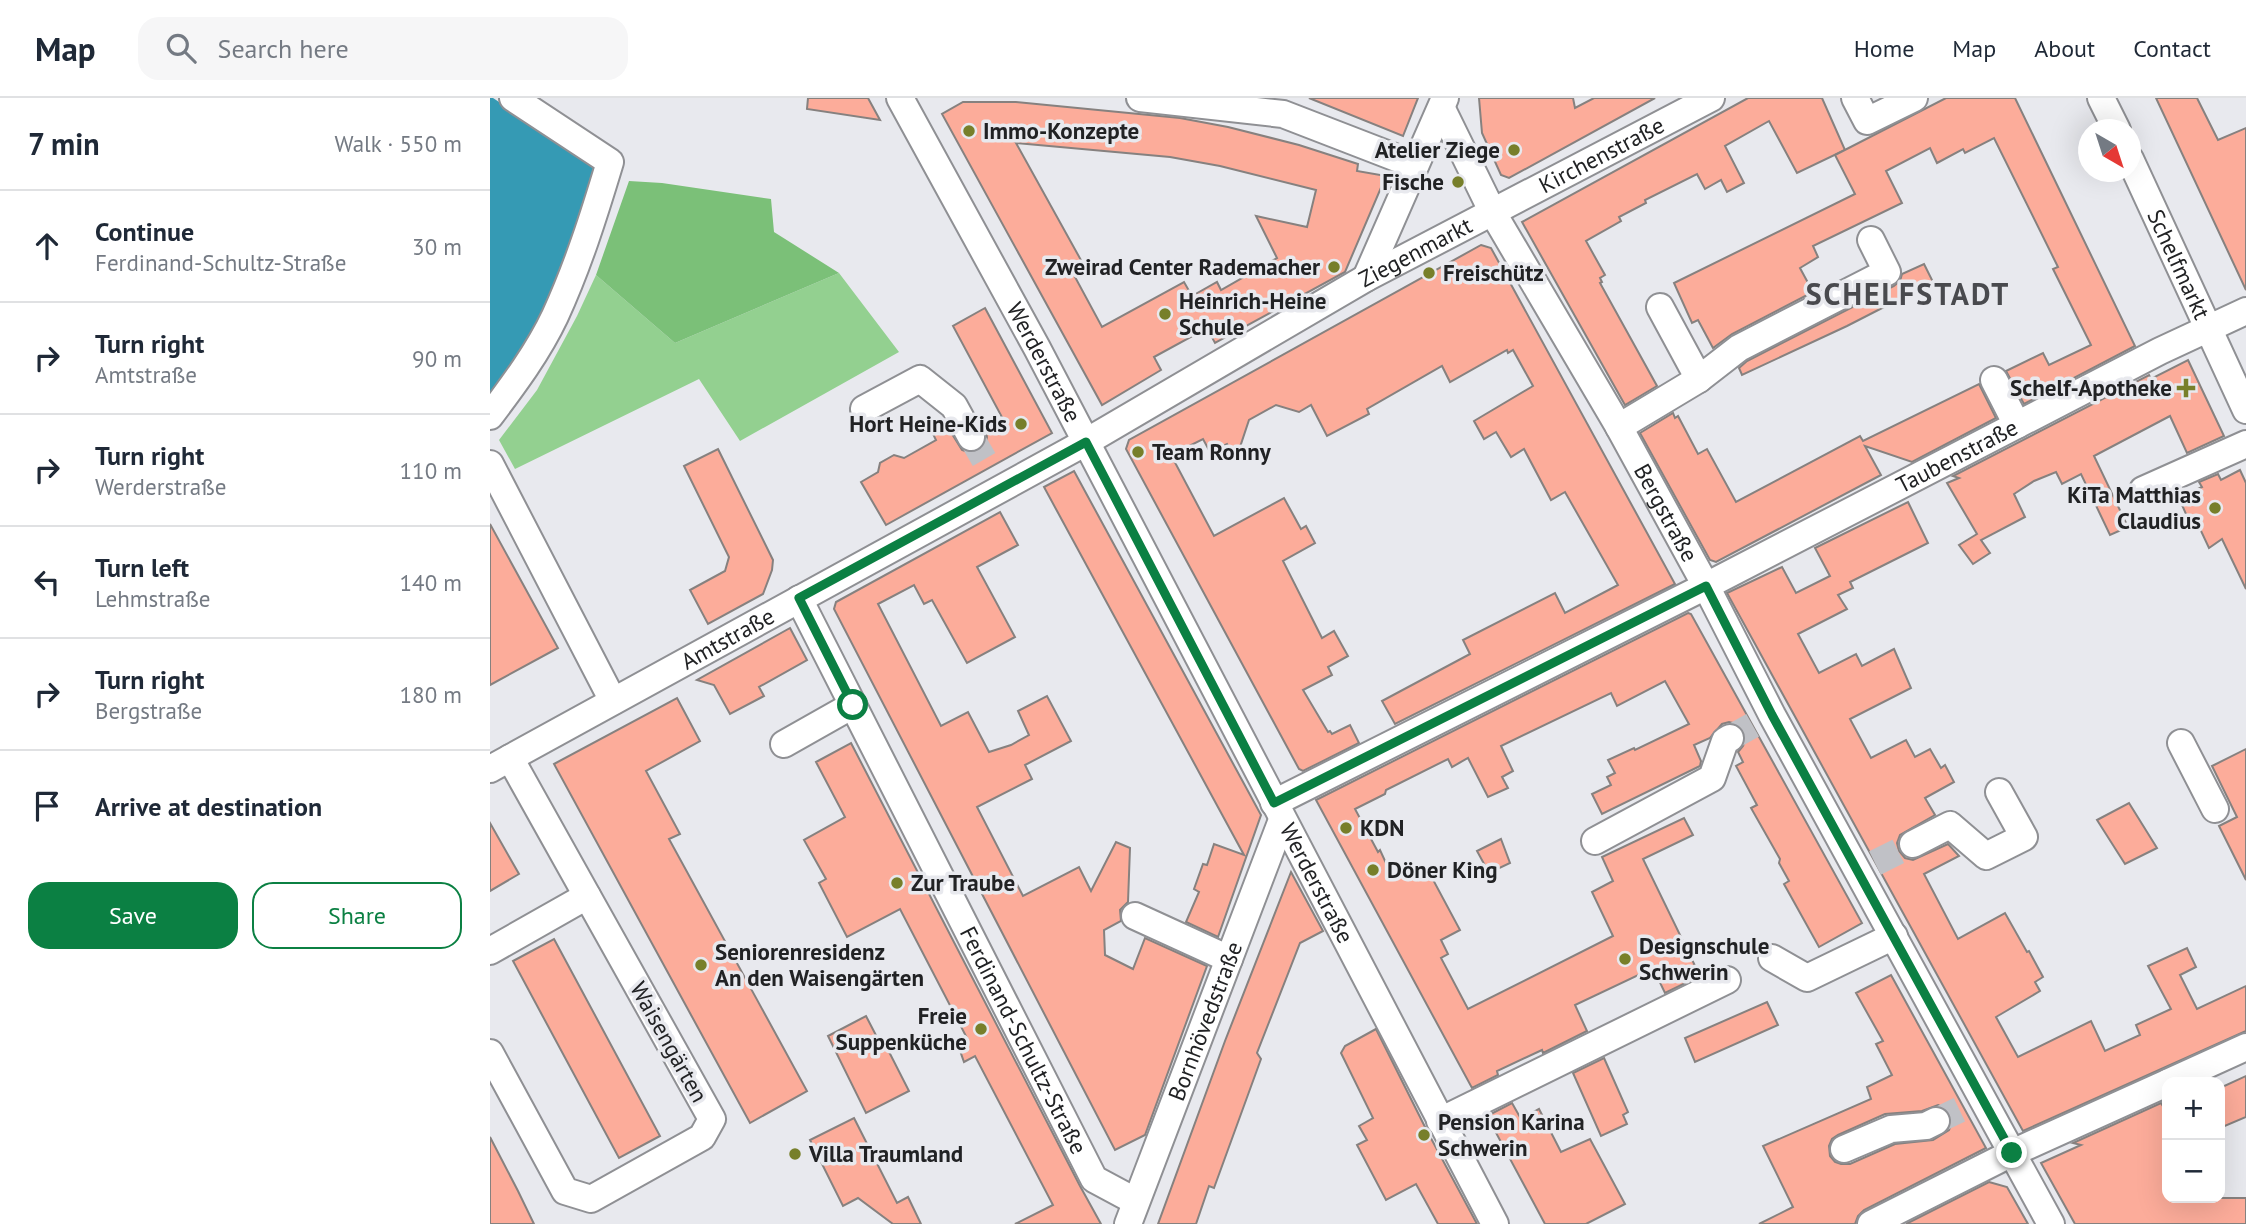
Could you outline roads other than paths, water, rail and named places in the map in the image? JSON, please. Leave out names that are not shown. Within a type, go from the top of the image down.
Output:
[{"type":"street","points":[[490,416],[527,366],[554,318],[584,247],[610,162],[513,98]]},
{"type":"street","name":"Werderstraße","points":[[900,98],[1086,442],[1494,1224]]},
{"type":"street","points":[[1140,98],[1283,114],[1415,165]]},
{"type":"street","name":"Kirchenstraße","points":[[1493,213],[1711,98]]},
{"type":"street","points":[[1855,98],[1867,121],[1914,98]]},
{"type":"street","points":[[2101,98],[2111,119]]},
{"type":"street","name":"Ziegenmarkt","points":[[1366,278],[1443,104]]},
{"type":"street","name":"Ziegenmarkt","points":[[1366,278],[1493,213],[1443,104]]},
{"type":"street","name":"Schelfmarkt","points":[[2141,182],[2246,410]]},
{"type":"street","name":"Bergstraße","points":[[1493,213],[1619,427],[1706,586],[1763,720],[1867,867],[1894,936],[1973,1102],[2012,1153],[2052,1224]]},
{"type":"street","points":[[1619,427],[1699,379],[1739,348],[1887,272],[1871,240]]},
{"type":"street","name":"Amtstraße","points":[[500,764],[799,598],[994,478],[1086,442],[1366,278]]},
{"type":"street","points":[[1660,307],[1699,379]]},
{"type":"street","name":"Taubenstraße","points":[[1278,811],[2160,351],[2246,311]]},
{"type":"street","points":[[863,409],[920,379],[954,406],[971,437]]},
{"type":"street","points":[[1994,380],[2017,425]]},
{"type":"street","points":[[2143,490],[2246,444]]},
{"type":"street","points":[[490,464],[613,701]]},
{"type":"street","name":"Ferdinand-Schultz-Straße","points":[[799,598],[1094,1179],[1132,1213]]},
{"type":"street","points":[[784,744],[853,705]]},
{"type":"street","points":[[1595,841],[1712,778],[1725,741],[1730,738]]},
{"type":"street","points":[[2181,743],[2215,809]]},
{"type":"street","name":"Waisengärten","points":[[490,1053],[565,1191],[591,1199],[702,1137],[712,1119],[587,896],[500,764]]},
{"type":"street","points":[[1913,844],[1950,825],[1986,856],[2024,837],[1999,792]]},
{"type":"street","name":"Bornhövedstraße","points":[[1132,1213],[1229,959],[1278,811]]},
{"type":"street","points":[[490,951],[587,896]]},
{"type":"street","points":[[1135,916],[1229,959]]},
{"type":"street","points":[[1772,958],[1807,978],[1894,936]]},
{"type":"street","points":[[1440,1121],[1727,980]]},
{"type":"street","points":[[2181,1077],[2246,1047]]},
{"type":"street","points":[[1871,1224],[2012,1153],[2162,1086]]},
{"type":"street","points":[[1844,1149],[1891,1129],[1926,1126],[1936,1121]]},
{"type":"water","points":[[490,98],[597,167],[576,233],[551,297],[530,339],[490,397]]},
{"type":"tunnel","points":[[971,437],[989,468]]},
{"type":"tunnel","points":[[1730,738],[1753,725]]},
{"type":"tunnel","points":[[1875,863],[1913,844]]},
{"type":"tunnel","points":[[1936,1121],[1965,1107]]},
{"type":"place","name":"Immo-Konzepte","points":[[969,131]]},
{"type":"place","name":"Atelier Ziege","points":[[1514,150]]},
{"type":"place","name":"Fische","points":[[1458,182]]},
{"type":"place","name":"Zweirad Center Rademacher","points":[[1334,267]]},
{"type":"place","name":"Freischütz","points":[[1429,273]]},
{"type":"place","name":"Heinrich-Heine Schule","points":[[1165,314]]},
{"type":"place","name":"Schelf-Apotheke","points":[[2186,388]]},
{"type":"place","name":"Hort Heine-Kids","points":[[1021,424]]},
{"type":"place","name":"Team Ronny","points":[[1138,452]]},
{"type":"place","name":"KiTa Matthias Claudius","points":[[2215,508]]},
{"type":"place","name":"KDN","points":[[1346,828]]},
{"type":"place","name":"Döner King","points":[[1373,870]]},
{"type":"place","name":"Zur Traube","points":[[897,883]]},
{"type":"place","name":"Designschule Schwerin","points":[[1625,959]]},
{"type":"place","name":"Seniorenresidenz An den Waisengärten","points":[[701,965]]},
{"type":"place","name":"Freie Suppenküche","points":[[981,1029]]},
{"type":"place","name":"Pension Karina Schwerin","points":[[1424,1135]]},
{"type":"place","name":"Villa Traumland","points":[[795,1154]]},
{"type":"district","name":"SCHELFSTADT","points":[[1908,295]]}]
